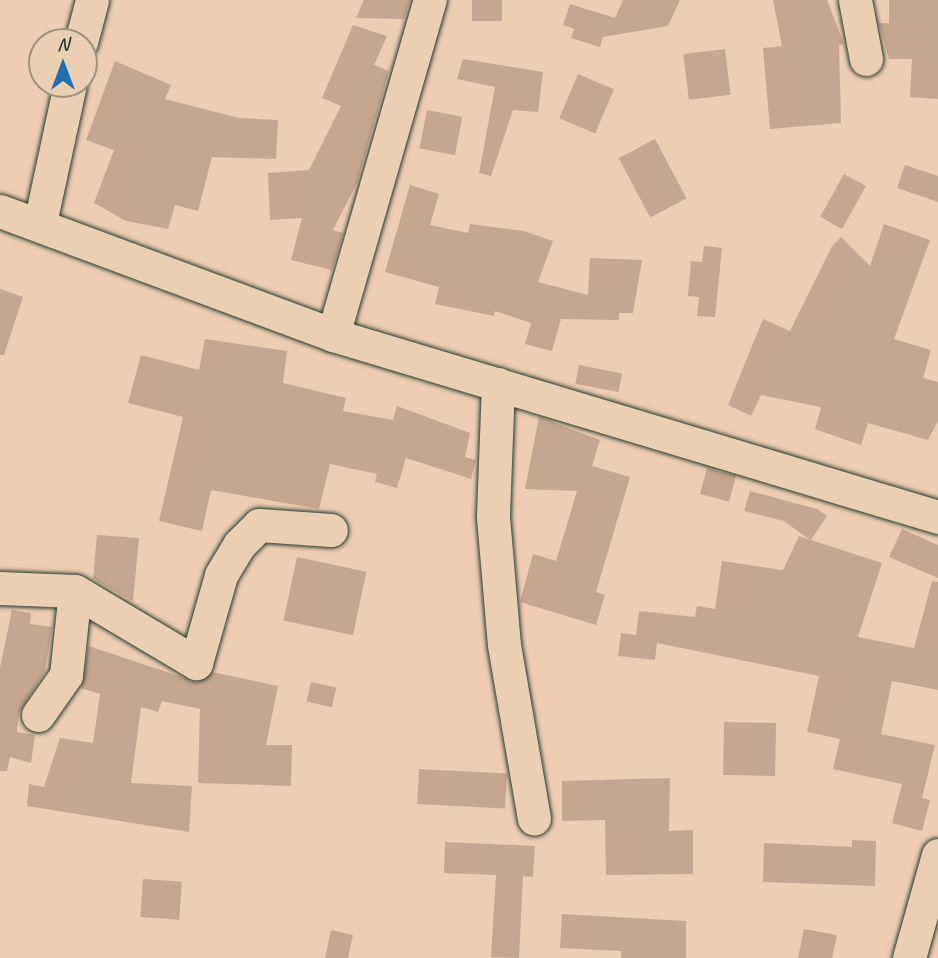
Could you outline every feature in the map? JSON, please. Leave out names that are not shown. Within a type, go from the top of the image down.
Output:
[{"type":"street","points":[[85,28],[92,0]]},
{"type":"street","points":[[333,335],[430,0]]},
{"type":"street","points":[[855,0],[866,60]]},
{"type":"street","points":[[40,223],[67,98]]},
{"type":"street","points":[[0,211],[40,223],[333,335],[938,517]]},
{"type":"street","points":[[498,384],[493,517],[504,645],[534,818]]},
{"type":"street","points":[[0,588],[75,591],[196,663],[222,575],[239,544],[260,525],[331,530]]},
{"type":"street","points":[[38,715],[66,676],[75,591]]},
{"type":"street","points":[[909,958],[938,855]]},
{"type":"building","points":[[364,0],[410,0],[404,19],[356,18]]},
{"type":"building","points":[[472,0],[502,0],[502,21],[472,21]]},
{"type":"building","points":[[623,0],[680,0],[668,26],[603,37],[600,47],[571,38],[574,29],[563,25],[570,4],[615,18]]},
{"type":"building","points":[[773,0],[827,0],[844,44],[839,45],[841,123],[770,129],[763,48],[782,46]]},
{"type":"building","points":[[889,0],[938,0],[938,99],[910,97],[912,59],[889,59],[879,23],[889,23]]},
{"type":"building","points":[[353,25],[387,36],[374,65],[389,71],[357,183],[333,230],[343,233],[332,270],[291,260],[302,218],[270,220],[268,173],[309,170],[341,106],[322,98]]},
{"type":"building","points":[[725,49],[731,95],[689,100],[683,54]]},
{"type":"building","points":[[463,59],[543,72],[538,112],[513,110],[491,176],[479,173],[495,87],[457,79]]},
{"type":"building","points":[[115,61],[171,85],[165,99],[239,118],[278,120],[276,159],[212,157],[198,211],[175,205],[168,229],[126,221],[94,203],[114,150],[86,140]]},
{"type":"building","points":[[578,74],[614,89],[595,133],[559,118]]},
{"type":"building","points":[[427,110],[462,117],[455,155],[420,148]]},
{"type":"building","points":[[655,139],[686,198],[650,217],[619,158]]},
{"type":"building","points":[[905,165],[938,176],[938,202],[897,188]]},
{"type":"building","points":[[844,174],[866,186],[842,229],[820,217]]},
{"type":"building","points":[[410,185],[439,194],[430,225],[468,233],[470,224],[524,231],[553,241],[538,282],[588,295],[590,258],[642,260],[633,313],[619,313],[619,320],[561,319],[552,351],[525,344],[531,323],[495,311],[494,316],[435,304],[439,287],[385,272]]},
{"type":"building","points":[[884,224],[930,240],[894,339],[931,350],[923,378],[938,382],[938,421],[928,440],[868,423],[861,445],[815,429],[821,407],[761,395],[751,416],[728,405],[763,319],[790,331],[832,246],[841,237],[870,266]]},
{"type":"building","points":[[704,246],[722,248],[715,317],[697,316],[699,297],[688,296],[691,261],[702,262]]},
{"type":"building","points":[[0,289],[23,297],[4,355],[0,355]]},
{"type":"building","points":[[205,339],[287,351],[283,383],[346,398],[343,411],[393,420],[397,406],[470,433],[465,457],[476,460],[471,479],[406,458],[397,488],[375,482],[377,474],[330,464],[319,509],[211,490],[202,531],[159,521],[183,417],[128,403],[141,355],[199,370]]},
{"type":"building","points":[[579,365],[622,373],[619,392],[575,384]]},
{"type":"building","points":[[539,417],[600,440],[592,466],[630,477],[596,592],[605,595],[596,625],[520,602],[533,554],[556,561],[577,491],[525,489]]},
{"type":"building","points":[[707,468],[736,476],[729,502],[700,494]]},
{"type":"building","points":[[750,491],[817,509],[827,516],[811,540],[882,563],[858,637],[914,648],[932,581],[938,582],[938,690],[892,681],[881,734],[935,745],[922,798],[930,800],[922,831],[892,823],[902,784],[833,769],[840,739],[807,732],[819,676],[657,643],[655,660],[618,656],[621,633],[636,635],[639,611],[695,617],[697,606],[715,609],[722,561],[783,570],[799,536],[810,540],[784,521],[744,511]]},
{"type":"building","points":[[902,529],[938,545],[938,578],[889,557]]},
{"type":"building","points":[[97,535],[139,538],[133,601],[93,579]]},
{"type":"building","points":[[297,557],[366,572],[353,635],[283,621]]},
{"type":"building","points":[[12,610],[31,613],[30,624],[52,627],[45,671],[19,713],[17,732],[35,735],[31,763],[10,757],[7,771],[0,771],[0,668]]},
{"type":"building","points":[[89,646],[197,682],[212,672],[278,686],[266,745],[292,745],[291,786],[198,783],[200,709],[162,701],[158,712],[141,707],[131,783],[192,786],[189,832],[27,806],[29,784],[44,787],[60,738],[93,743],[100,694],[81,688]]},
{"type":"building","points":[[311,682],[336,688],[332,707],[307,701]]},
{"type":"building","points":[[724,722],[776,723],[775,776],[723,775]]},
{"type":"building","points":[[419,769],[507,774],[505,809],[417,804]]},
{"type":"building","points":[[670,778],[669,831],[693,830],[693,874],[606,875],[605,820],[562,821],[562,781]]},
{"type":"building","points":[[852,840],[876,841],[875,886],[763,882],[764,843],[852,847]]},
{"type":"building","points":[[445,842],[535,846],[533,877],[523,876],[519,958],[491,957],[496,875],[444,873]]},
{"type":"building","points":[[143,879],[182,882],[179,920],[140,917]]},
{"type":"building","points":[[562,914],[686,921],[686,958],[621,958],[621,951],[560,948]]},
{"type":"building","points":[[804,929],[837,935],[832,958],[798,958]]},
{"type":"building","points":[[331,930],[353,935],[348,958],[325,958]]}]
